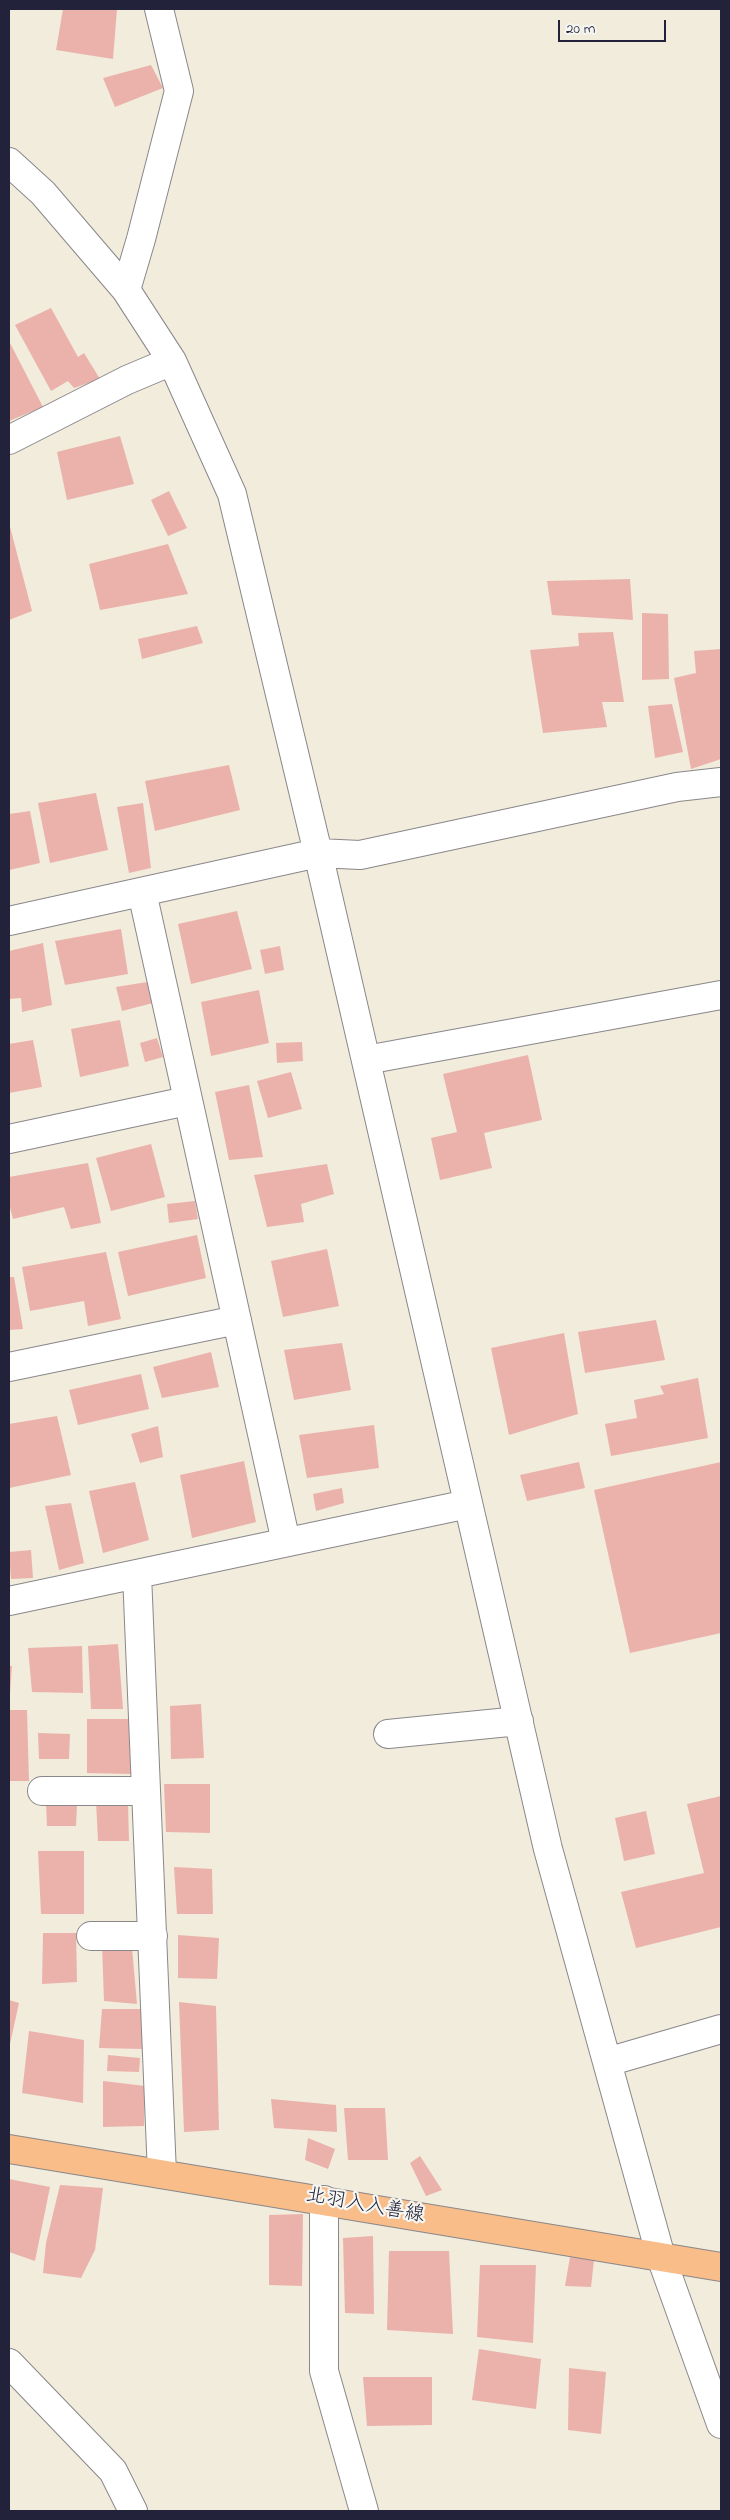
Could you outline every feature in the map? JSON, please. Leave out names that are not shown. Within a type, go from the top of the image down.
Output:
[{"type":"main road","name":"北羽入入善線","points":[[9,2149],[721,2267]]},
{"type":"street","points":[[126,290],[179,91],[158,9]]},
{"type":"street","points":[[9,162],[44,193],[126,290],[172,361],[232,494],[318,852],[548,1849],[661,2257],[721,2424]]},
{"type":"street","points":[[9,440],[127,380],[172,361]]},
{"type":"street","points":[[9,921],[318,852],[360,855],[677,787],[721,782]]},
{"type":"street","points":[[142,892],[286,1542]]},
{"type":"street","points":[[366,1060],[721,995]]},
{"type":"street","points":[[9,1139],[187,1101]]},
{"type":"street","points":[[9,1367],[237,1320]]},
{"type":"street","points":[[9,1601],[468,1504]]},
{"type":"street","points":[[137,1574],[162,2174]]},
{"type":"street","points":[[388,1734],[518,1721]]},
{"type":"street","points":[[42,1791],[146,1791]]},
{"type":"street","points":[[91,1936],[153,1936]]},
{"type":"street","points":[[607,2062],[721,2029]]},
{"type":"street","points":[[324,2200],[324,2371],[364,2511]]},
{"type":"street","points":[[9,2363],[113,2470],[133,2511]]},
{"type":"building","points":[[63,9],[117,9],[113,59],[56,50]]},
{"type":"building","points":[[151,65],[163,88],[115,107],[103,78]]},
{"type":"building","points":[[51,308],[78,357],[84,353],[100,379],[74,388],[68,381],[51,391],[15,325]]},
{"type":"building","points":[[9,344],[43,407],[9,421]]},
{"type":"building","points":[[120,436],[134,484],[67,500],[57,452]]},
{"type":"building","points":[[169,491],[187,528],[168,536],[151,500]]},
{"type":"building","points":[[9,523],[32,611],[9,620]]},
{"type":"building","points":[[168,544],[188,594],[100,610],[89,564]]},
{"type":"building","points":[[630,579],[633,620],[552,615],[547,581]]},
{"type":"building","points":[[642,613],[668,614],[669,679],[642,680]]},
{"type":"building","points":[[197,626],[203,643],[142,659],[138,639]]},
{"type":"building","points":[[613,632],[624,702],[602,702],[607,727],[543,733],[530,650],[579,646],[578,633]]},
{"type":"building","points":[[721,649],[721,759],[691,769],[674,678],[696,673],[694,651]]},
{"type":"building","points":[[672,704],[683,752],[655,758],[648,706]]},
{"type":"building","points":[[229,765],[240,810],[155,831],[145,781]]},
{"type":"building","points":[[96,793],[108,850],[50,863],[38,803]]},
{"type":"building","points":[[143,803],[151,868],[129,873],[117,807]]},
{"type":"building","points":[[30,811],[40,863],[9,870],[9,814]]},
{"type":"building","points":[[237,911],[252,969],[191,984],[178,924]]},
{"type":"building","points":[[121,929],[128,974],[65,985],[55,941]]},
{"type":"building","points":[[43,943],[52,1005],[22,1012],[21,998],[9,999],[9,951]]},
{"type":"building","points":[[280,946],[284,970],[265,974],[260,950]]},
{"type":"building","points":[[147,982],[153,1003],[122,1011],[116,987]]},
{"type":"building","points":[[259,990],[269,1043],[211,1056],[201,1002]]},
{"type":"building","points":[[120,1020],[129,1066],[80,1077],[71,1029]]},
{"type":"building","points":[[157,1038],[163,1057],[145,1062],[140,1043]]},
{"type":"building","points":[[33,1040],[42,1087],[9,1093],[9,1044]]},
{"type":"building","points":[[302,1042],[303,1061],[277,1063],[276,1043]]},
{"type":"building","points":[[528,1055],[542,1120],[484,1133],[492,1168],[440,1180],[431,1138],[457,1132],[443,1074]]},
{"type":"building","points":[[291,1072],[302,1109],[268,1118],[257,1081]]},
{"type":"building","points":[[249,1085],[263,1157],[229,1160],[215,1092]]},
{"type":"building","points":[[151,1144],[165,1197],[111,1211],[96,1158]]},
{"type":"building","points":[[88,1163],[101,1223],[71,1229],[64,1207],[13,1219],[9,1204],[9,1177]]},
{"type":"building","points":[[327,1164],[334,1194],[301,1204],[304,1222],[267,1227],[254,1175]]},
{"type":"building","points":[[195,1201],[198,1219],[169,1223],[167,1204]]},
{"type":"building","points":[[197,1235],[206,1278],[128,1296],[118,1252]]},
{"type":"building","points":[[327,1249],[339,1306],[283,1317],[271,1261]]},
{"type":"building","points":[[106,1252],[121,1319],[88,1326],[84,1301],[30,1311],[22,1267]]},
{"type":"building","points":[[9,1277],[14,1277],[23,1329],[9,1330]]},
{"type":"building","points":[[656,1320],[665,1360],[585,1373],[578,1332]]},
{"type":"building","points":[[564,1333],[578,1414],[509,1435],[491,1348]]},
{"type":"building","points":[[342,1343],[351,1390],[294,1400],[284,1350]]},
{"type":"building","points":[[211,1352],[219,1387],[162,1398],[153,1367]]},
{"type":"building","points":[[141,1374],[149,1409],[78,1425],[69,1390]]},
{"type":"building","points":[[698,1378],[708,1438],[611,1456],[605,1424],[637,1418],[634,1400],[664,1394],[660,1386]]},
{"type":"building","points":[[57,1416],[71,1475],[9,1488],[9,1424]]},
{"type":"building","points":[[374,1425],[379,1468],[307,1478],[299,1435]]},
{"type":"building","points":[[158,1426],[163,1457],[140,1463],[131,1434]]},
{"type":"building","points":[[244,1461],[256,1522],[192,1538],[180,1475]]},
{"type":"building","points":[[579,1462],[585,1488],[527,1501],[520,1475]]},
{"type":"building","points":[[721,1462],[721,1633],[630,1653],[594,1490]]},
{"type":"building","points":[[135,1482],[149,1540],[103,1553],[89,1491]]},
{"type":"building","points":[[342,1488],[344,1503],[316,1511],[313,1494]]},
{"type":"building","points":[[71,1503],[84,1563],[59,1570],[45,1506]]},
{"type":"building","points":[[31,1550],[33,1578],[11,1579],[9,1552]]},
{"type":"building","points":[[118,1644],[123,1709],[91,1709],[88,1646]]},
{"type":"building","points":[[82,1646],[83,1693],[32,1692],[28,1648]]},
{"type":"building","points":[[9,1666],[12,1666],[10,1694],[9,1694]]},
{"type":"building","points":[[201,1704],[204,1758],[171,1759],[170,1706]]},
{"type":"building","points":[[9,1710],[27,1710],[29,1781],[9,1781]]},
{"type":"building","points":[[87,1719],[130,1719],[131,1774],[87,1773]]},
{"type":"building","points":[[38,1733],[70,1734],[69,1759],[39,1759]]},
{"type":"building","points":[[164,1784],[210,1784],[210,1833],[166,1832]]},
{"type":"building","points":[[721,1796],[721,1927],[636,1948],[621,1892],[704,1873],[687,1804]]},
{"type":"building","points":[[96,1801],[128,1804],[129,1841],[98,1841]]},
{"type":"building","points":[[46,1804],[77,1805],[76,1826],[47,1826]]},
{"type":"building","points":[[646,1811],[655,1854],[624,1861],[615,1818]]},
{"type":"building","points":[[38,1851],[84,1851],[84,1914],[41,1914]]},
{"type":"building","points":[[174,1867],[212,1869],[213,1914],[177,1914]]},
{"type":"building","points":[[43,1933],[76,1933],[77,1982],[42,1984]]},
{"type":"building","points":[[178,1935],[219,1938],[217,1979],[178,1978]]},
{"type":"building","points":[[102,1946],[132,1948],[137,2004],[104,2001]]},
{"type":"building","points":[[9,2000],[19,2003],[10,2044],[9,2043]]},
{"type":"building","points":[[179,2002],[216,2006],[219,2130],[184,2132]]},
{"type":"building","points":[[102,2009],[142,2009],[142,2049],[99,2048]]},
{"type":"building","points":[[29,2031],[84,2040],[83,2103],[22,2093]]},
{"type":"building","points":[[108,2055],[140,2058],[139,2072],[107,2071]]},
{"type":"building","points":[[103,2081],[145,2086],[144,2126],[103,2127]]},
{"type":"building","points":[[271,2099],[336,2105],[337,2132],[274,2128]]},
{"type":"building","points":[[344,2108],[385,2108],[388,2160],[348,2160]]},
{"type":"building","points":[[308,2138],[335,2149],[328,2169],[305,2160]]},
{"type":"building","points":[[420,2156],[442,2190],[426,2196],[410,2163]]},
{"type":"building","points":[[9,2179],[50,2187],[35,2261],[9,2252]]},
{"type":"building","points":[[60,2185],[103,2188],[95,2250],[81,2278],[43,2273],[46,2243]]},
{"type":"building","points":[[303,2214],[302,2286],[269,2285],[269,2215]]},
{"type":"building","points":[[373,2236],[374,2314],[345,2313],[343,2238]]},
{"type":"building","points":[[389,2251],[449,2251],[453,2334],[387,2330]]},
{"type":"building","points":[[570,2257],[594,2260],[591,2287],[565,2286]]},
{"type":"building","points":[[480,2265],[536,2265],[533,2343],[477,2337]]},
{"type":"building","points":[[479,2349],[541,2359],[536,2409],[472,2400]]},
{"type":"building","points":[[569,2368],[606,2372],[601,2434],[568,2430]]},
{"type":"building","points":[[363,2377],[432,2377],[432,2425],[367,2426]]}]
